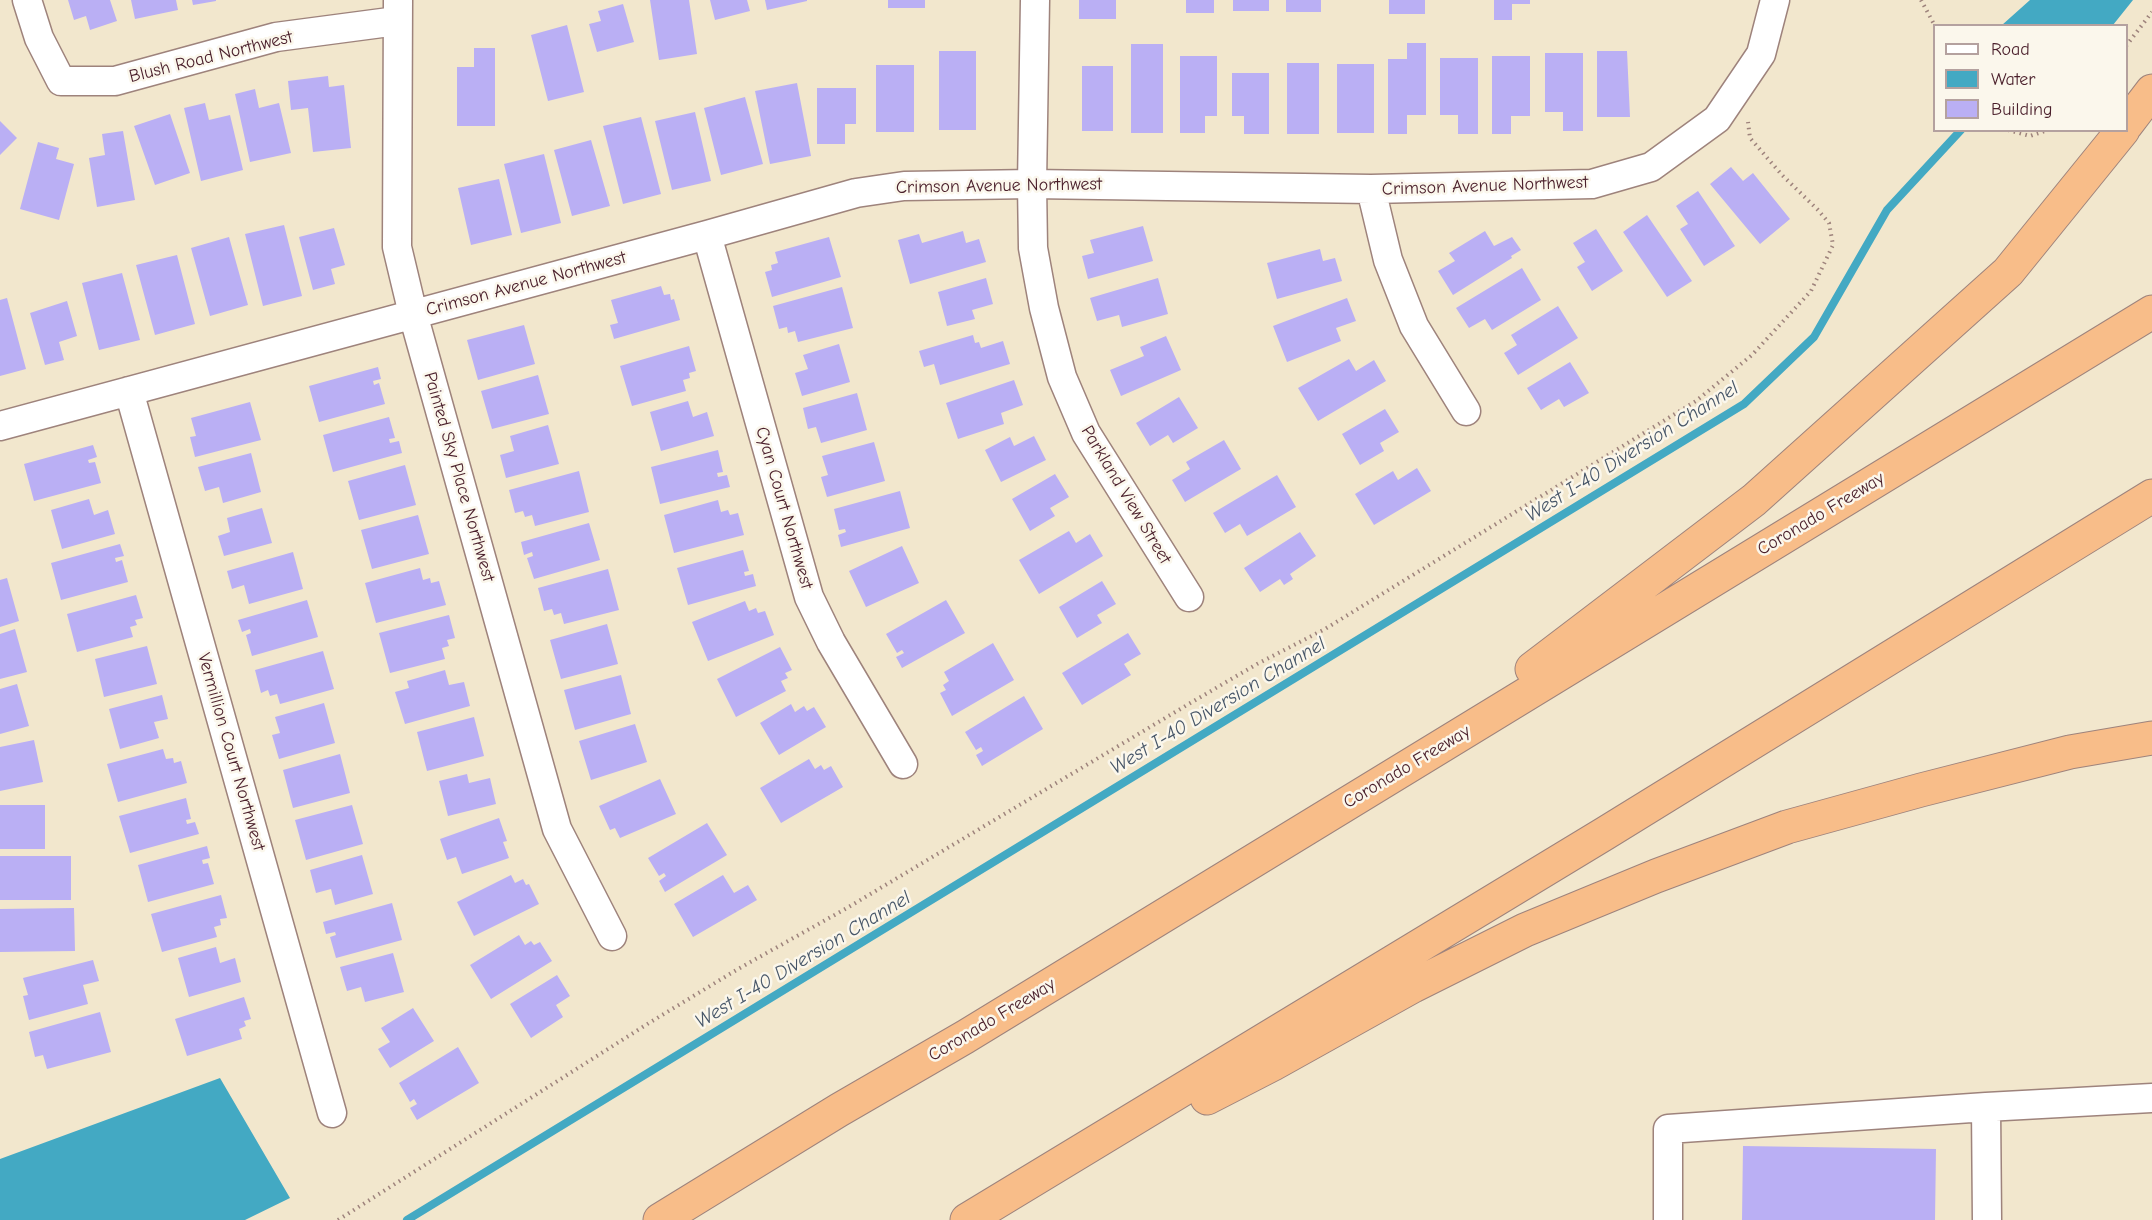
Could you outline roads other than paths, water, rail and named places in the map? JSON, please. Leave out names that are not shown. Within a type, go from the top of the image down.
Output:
[{"type":"highway","points":[[2128,124],[2152,91]]},
{"type":"highway","points":[[1349,803],[1600,618],[1754,500],[2008,272],[2121,132]]},
{"type":"highway","name":"Coronado Freeway","points":[[660,1220],[839,1110],[975,1031],[2152,312]]},
{"type":"highway","points":[[967,1220],[1604,834],[2152,496]]},
{"type":"highway","points":[[967,1220],[1273,1064],[1413,986],[1526,930],[1656,876],[1787,827],[2070,752],[2152,738]]},
{"type":"street","name":"Blush Road Northwest","points":[[27,0],[39,38],[61,81],[115,81],[276,37],[398,11]]},
{"type":"street","name":"Parkland View Street","points":[[1035,0],[1033,248],[1044,308],[1062,377],[1086,433],[1189,597]]},
{"type":"street","name":"Crimson Avenue Northwest","points":[[0,426],[856,193],[904,186],[1032,183],[1371,189],[1592,184],[1651,167],[1717,119],[1761,54],[1774,0]]},
{"type":"street","name":"Painted Sky Place Northwest","points":[[398,11],[398,247],[413,314],[557,829],[612,936]]},
{"type":"street","points":[[1371,189],[1388,260],[1414,326],[1466,411]]},
{"type":"street","name":"Cyan Court Northwest","points":[[707,235],[809,597],[831,642],[903,764]]},
{"type":"street","name":"Vermillion Court Northwest","points":[[129,391],[332,1113]]},
{"type":"street","points":[[1668,1220],[1668,1129],[2152,1098]]},
{"type":"street","points":[[1986,1107],[1987,1220]]},
{"type":"water","points":[[2030,0],[2133,0],[2114,24],[2003,24]]},
{"type":"water","points":[[220,1078],[290,1198],[245,1220],[0,1220],[0,1159]]},
{"type":"waterway","name":"West I-40 Diversion Channel","points":[[407,1220],[1744,404],[1814,337],[1887,210],[1959,132]]}]
